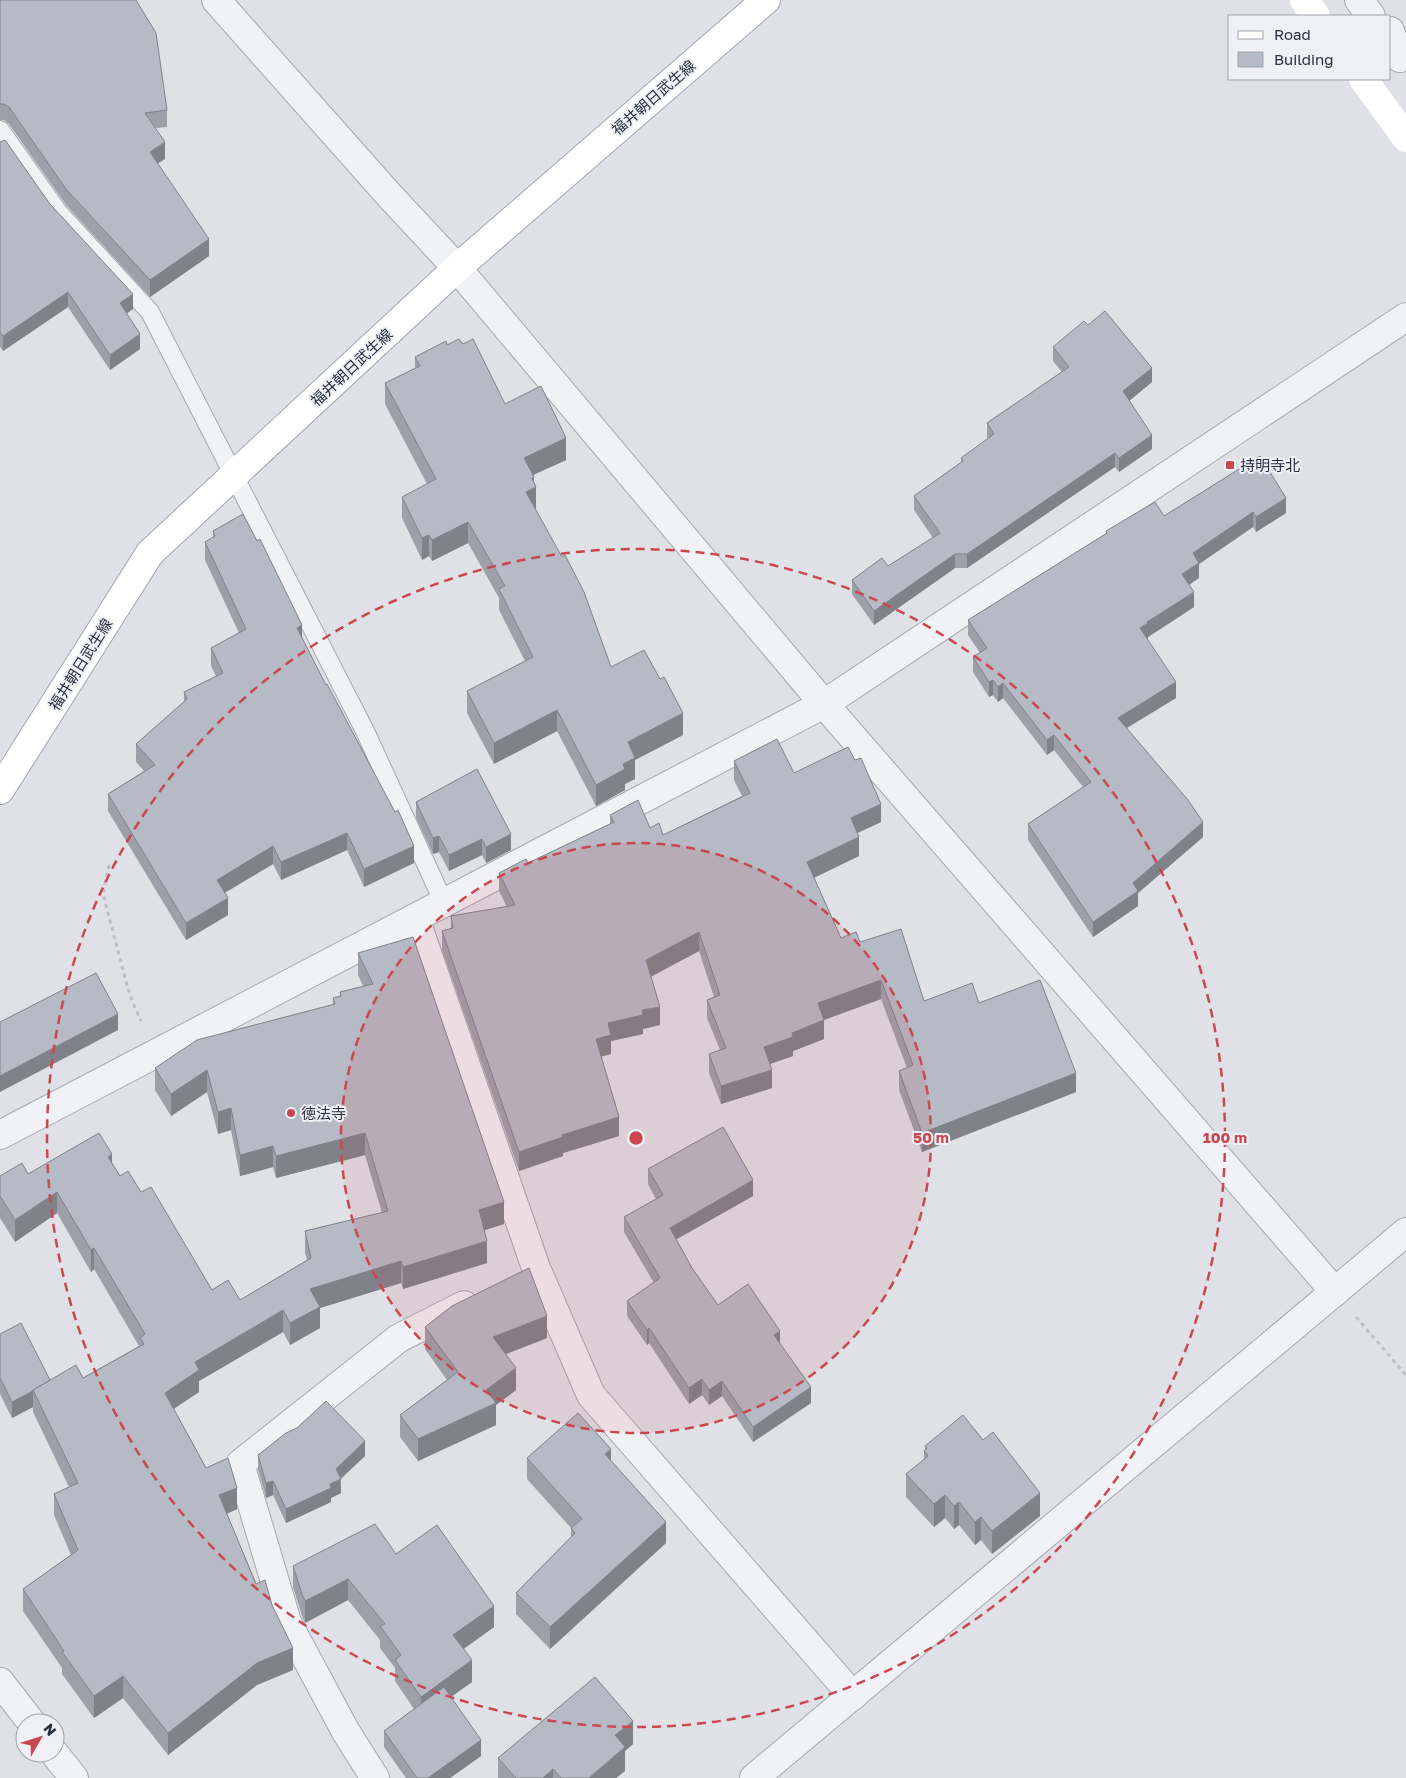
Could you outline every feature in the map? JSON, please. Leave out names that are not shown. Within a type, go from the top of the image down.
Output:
[{"type":"main road","name":"福井朝日武生線","points":[[0,790],[150,553],[457,268],[766,0]]},
{"type":"main road","points":[[1304,0],[1315,15]]},
{"type":"main road","points":[[1364,80],[1406,138]]},
{"type":"street","points":[[216,0],[388,195],[457,268],[824,704],[1335,1292]]},
{"type":"street","points":[[1359,0],[1369,15]]},
{"type":"street","points":[[1378,0],[1384,15]]},
{"type":"street","points":[[1391,33],[1401,55]]},
{"type":"street","points":[[0,1135],[824,704],[1406,317]]},
{"type":"street","points":[[415,918],[536,1268],[591,1395],[853,1696]]},
{"type":"street","points":[[754,1778],[1406,1232]]},
{"type":"street","points":[[511,1281],[536,1268]]},
{"type":"street","points":[[374,1778],[346,1732],[287,1622],[240,1464],[398,1338],[485,1294]]},
{"type":"street","points":[[0,1682],[24,1713]]},
{"type":"street","points":[[62,1763],[74,1778]]},
{"type":"lane","points":[[0,130],[58,212],[150,312],[364,732],[444,903]]},
{"type":"path","points":[[109,865],[103,894],[130,996],[156,1054]]},
{"type":"path","points":[[1335,1292],[1406,1375]]},
{"type":"building","points":[[0,0],[136,0],[156,33],[167,110],[145,113],[165,142],[150,152],[209,239],[150,280],[66,189],[9,107],[0,104]]},
{"type":"building","points":[[5,140],[50,204],[133,294],[120,303],[140,334],[110,355],[68,292],[3,336],[0,332],[0,142]]},
{"type":"building","points":[[1105,311],[1152,368],[1123,391],[1152,435],[1119,458],[1115,453],[967,554],[955,554],[874,611],[852,580],[882,558],[888,566],[940,533],[914,496],[963,461],[961,458],[994,434],[987,423],[1069,367],[1053,347],[1084,321],[1088,325]]},
{"type":"building","points":[[459,339],[463,344],[473,339],[505,404],[541,386],[566,438],[524,458],[534,477],[532,478],[536,487],[526,492],[562,557],[565,555],[584,592],[611,667],[644,650],[660,679],[664,677],[683,713],[628,742],[635,758],[623,764],[625,769],[596,785],[557,710],[494,743],[467,691],[533,657],[499,589],[505,586],[468,522],[432,540],[429,535],[422,538],[402,497],[436,479],[385,383],[420,366],[415,357],[446,341],[447,345]]},
{"type":"building","points":[[1260,456],[1286,498],[1256,517],[1253,512],[1193,553],[1199,563],[1182,574],[1194,592],[1140,628],[1176,682],[1118,718],[1188,800],[1203,822],[1133,883],[1138,891],[1093,922],[1028,824],[1091,782],[1054,735],[1047,740],[1003,683],[998,687],[993,680],[989,682],[973,657],[987,648],[968,620],[1107,533],[1106,531],[1155,502],[1164,516]]},
{"type":"building","points":[[243,514],[257,541],[260,539],[302,625],[297,628],[326,685],[395,812],[398,810],[414,846],[364,869],[347,833],[281,862],[273,846],[217,880],[228,898],[186,923],[108,794],[155,765],[136,744],[187,699],[184,692],[223,673],[211,648],[246,629],[205,542],[215,536],[213,531]]},
{"type":"building","points":[[777,739],[794,773],[848,747],[855,760],[861,758],[881,804],[851,818],[859,837],[807,862],[841,938],[856,932],[860,942],[901,929],[924,1001],[972,983],[979,1003],[1040,980],[1076,1073],[922,1133],[899,1071],[913,1065],[881,980],[818,1003],[824,1020],[792,1033],[793,1037],[764,1047],[772,1070],[721,1086],[709,1054],[726,1048],[707,1000],[720,995],[699,932],[646,960],[660,1007],[642,1010],[643,1015],[608,1023],[611,1035],[596,1039],[619,1117],[562,1135],[563,1137],[519,1152],[442,931],[453,928],[451,916],[515,905],[499,873],[526,859],[528,863],[614,822],[610,815],[638,800],[650,828],[659,823],[663,835],[750,793],[734,761]]},
{"type":"building","points":[[477,769],[511,834],[486,847],[482,839],[449,855],[439,836],[433,838],[416,802]]},
{"type":"building","points":[[413,937],[504,1202],[479,1210],[487,1241],[403,1267],[401,1261],[310,1289],[320,1307],[290,1323],[283,1310],[195,1362],[199,1370],[165,1393],[206,1468],[228,1458],[237,1488],[219,1495],[256,1584],[265,1580],[272,1605],[293,1648],[257,1663],[168,1733],[123,1676],[94,1696],[62,1652],[64,1651],[23,1589],[78,1550],[54,1494],[78,1483],[33,1390],[76,1365],[83,1378],[144,1344],[140,1338],[145,1334],[94,1248],[91,1250],[57,1192],[15,1220],[0,1196],[0,1176],[22,1163],[28,1174],[99,1133],[112,1154],[108,1157],[120,1176],[128,1171],[141,1192],[151,1187],[212,1290],[228,1280],[240,1300],[311,1258],[305,1231],[388,1211],[365,1133],[276,1156],[273,1146],[240,1155],[231,1108],[218,1112],[207,1070],[171,1094],[155,1068],[197,1040],[335,1004],[333,998],[341,996],[340,992],[373,984],[358,953]]},
{"type":"building","points":[[96,973],[118,1014],[0,1076],[0,1022]]},
{"type":"building","points":[[723,1127],[753,1180],[670,1228],[692,1268],[718,1305],[748,1284],[780,1331],[774,1335],[811,1387],[753,1427],[722,1381],[709,1390],[702,1379],[689,1388],[649,1328],[647,1330],[627,1301],[660,1278],[624,1217],[663,1195],[648,1169]]},
{"type":"building","points":[[529,1268],[547,1316],[493,1337],[516,1368],[486,1390],[496,1403],[418,1439],[400,1415],[458,1372],[425,1327],[452,1306]]},
{"type":"building","points":[[21,1323],[50,1380],[12,1402],[0,1378],[0,1334]]},
{"type":"building","points":[[326,1401],[365,1441],[336,1469],[341,1479],[330,1484],[331,1488],[286,1509],[273,1481],[266,1483],[258,1455],[286,1433],[297,1428]]},
{"type":"building","points":[[578,1413],[611,1449],[605,1454],[666,1522],[550,1627],[516,1593],[575,1533],[571,1528],[582,1519],[527,1458]]},
{"type":"building","points":[[963,1415],[983,1440],[993,1432],[1040,1493],[992,1531],[981,1517],[975,1522],[959,1502],[954,1506],[945,1495],[934,1504],[906,1474],[928,1456],[924,1451],[927,1448],[925,1446]]},
{"type":"building","points":[[375,1524],[396,1554],[437,1525],[494,1606],[453,1635],[472,1660],[421,1697],[395,1660],[401,1655],[380,1626],[385,1624],[348,1579],[305,1601],[293,1566]]},
{"type":"building","points":[[595,1677],[633,1721],[615,1735],[625,1747],[589,1778],[561,1778],[553,1769],[543,1778],[516,1778],[498,1758]]},
{"type":"building","points":[[444,1687],[481,1740],[428,1778],[417,1778],[384,1731]]},
{"type":"place","name":"持明寺北","points":[[1230,465]]},
{"type":"place","name":"徳法寺","points":[[291,1113]]}]
